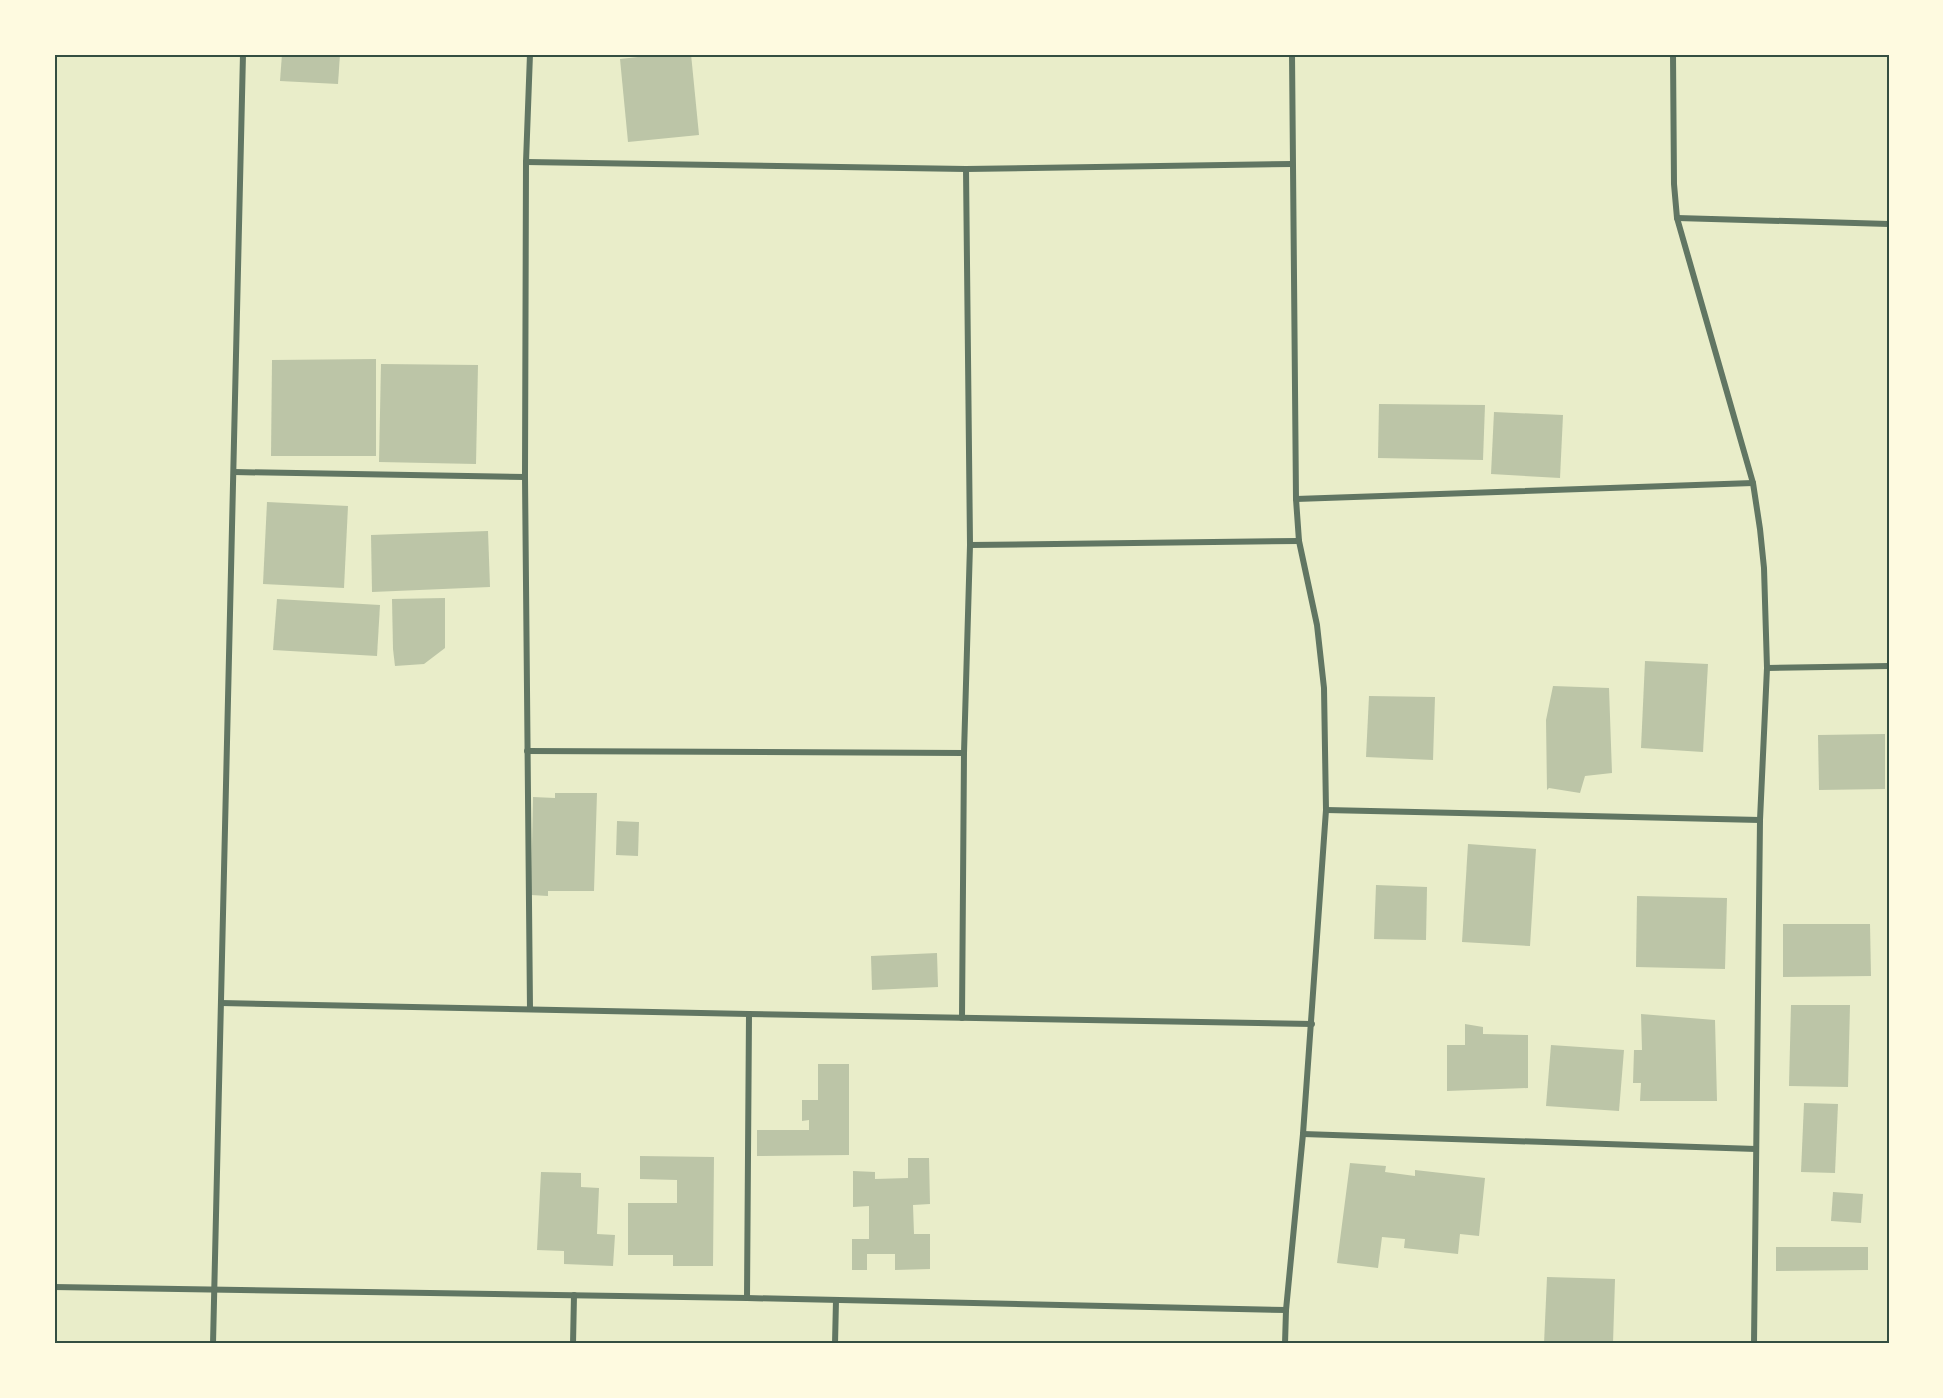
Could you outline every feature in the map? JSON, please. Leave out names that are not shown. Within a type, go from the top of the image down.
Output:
[{"type":"street","points":[[213,1344],[243,54]]},
{"type":"street","points":[[530,54],[526,162],[525,477],[530,1009]]},
{"type":"street","points":[[1285,1344],[1286,1310],[1312,1024],[1326,810],[1324,688],[1317,625],[1299,541],[1296,499],[1292,54]]},
{"type":"street","points":[[1673,54],[1674,184],[1677,218],[1753,483],[1764,568],[1767,668],[1760,820],[1754,1344]]},
{"type":"street","points":[[526,162],[966,169],[1292,164]]},
{"type":"street","points":[[962,1018],[964,753],[970,545],[966,169]]},
{"type":"street","points":[[1677,218],[1889,224]]},
{"type":"street","points":[[234,472],[525,477]]},
{"type":"street","points":[[1296,499],[1753,483]]},
{"type":"street","points":[[970,545],[1299,541]]},
{"type":"street","points":[[1767,668],[1889,666]]},
{"type":"street","points":[[527,751],[964,753]]},
{"type":"street","points":[[1326,810],[1760,820]]},
{"type":"street","points":[[221,1003],[1312,1024]]},
{"type":"street","points":[[747,1298],[749,1014]]},
{"type":"street","points":[[1303,1134],[1756,1149]]},
{"type":"street","points":[[54,1287],[747,1298],[1286,1310]]},
{"type":"street","points":[[573,1344],[574,1295]]},
{"type":"street","points":[[835,1344],[836,1300]]},
{"type":"building","points":[[282,54],[340,54],[338,84],[280,81]]},
{"type":"building","points":[[665,54],[691,54],[699,135],[628,142],[620,59]]},
{"type":"building","points":[[376,359],[376,456],[271,456],[272,360]]},
{"type":"building","points":[[381,364],[478,365],[476,464],[379,462]]},
{"type":"building","points":[[1379,404],[1485,405],[1483,460],[1378,458]]},
{"type":"building","points":[[1494,412],[1563,415],[1560,478],[1491,474]]},
{"type":"building","points":[[267,502],[348,506],[344,588],[263,584]]},
{"type":"building","points":[[488,531],[490,587],[372,592],[371,535]]},
{"type":"building","points":[[445,598],[445,648],[424,664],[395,666],[392,599]]},
{"type":"building","points":[[277,599],[380,605],[377,656],[273,650]]},
{"type":"building","points":[[1645,661],[1708,664],[1703,752],[1641,748]]},
{"type":"building","points":[[1553,686],[1609,688],[1612,773],[1585,776],[1580,793],[1549,788],[1547,790],[1546,720]]},
{"type":"building","points":[[1369,696],[1435,697],[1433,760],[1366,757]]},
{"type":"building","points":[[1885,734],[1885,789],[1819,790],[1818,735]]},
{"type":"building","points":[[555,793],[597,793],[594,891],[548,891],[548,896],[531,895],[533,797],[555,798]]},
{"type":"building","points":[[617,821],[639,822],[638,856],[616,855]]},
{"type":"building","points":[[1468,844],[1536,849],[1530,946],[1462,942]]},
{"type":"building","points":[[1376,885],[1427,887],[1426,940],[1374,939]]},
{"type":"building","points":[[1637,896],[1727,898],[1725,969],[1636,967]]},
{"type":"building","points":[[1783,924],[1870,924],[1871,976],[1783,977]]},
{"type":"building","points":[[937,953],[938,987],[872,990],[871,956]]},
{"type":"building","points":[[1791,1005],[1850,1005],[1848,1087],[1789,1086]]},
{"type":"building","points":[[1641,1014],[1715,1020],[1717,1101],[1640,1101],[1641,1083],[1633,1083],[1634,1050],[1642,1050]]},
{"type":"building","points":[[1465,1024],[1483,1027],[1483,1034],[1528,1035],[1528,1088],[1447,1091],[1447,1045],[1465,1045]]},
{"type":"building","points":[[1551,1045],[1624,1050],[1619,1111],[1546,1106]]},
{"type":"building","points":[[818,1064],[849,1064],[849,1155],[757,1156],[757,1130],[809,1130],[809,1120],[802,1121],[802,1100],[818,1100]]},
{"type":"building","points":[[1804,1103],[1838,1104],[1835,1173],[1801,1172]]},
{"type":"building","points":[[640,1156],[714,1157],[713,1266],[673,1266],[673,1255],[628,1255],[628,1203],[677,1203],[677,1180],[640,1179]]},
{"type":"building","points":[[908,1158],[929,1158],[930,1204],[913,1205],[914,1234],[930,1234],[930,1269],[895,1270],[895,1254],[867,1254],[867,1270],[852,1270],[852,1239],[869,1239],[869,1206],[853,1207],[853,1171],[875,1172],[875,1179],[908,1178]]},
{"type":"building","points":[[1350,1163],[1386,1166],[1385,1172],[1415,1176],[1415,1170],[1485,1178],[1479,1236],[1460,1234],[1458,1254],[1404,1248],[1405,1239],[1382,1237],[1378,1268],[1337,1263]]},
{"type":"building","points":[[541,1172],[581,1173],[581,1187],[599,1188],[597,1234],[615,1235],[613,1266],[564,1264],[564,1251],[537,1250]]},
{"type":"building","points":[[1833,1192],[1863,1194],[1861,1223],[1831,1221]]},
{"type":"building","points":[[1776,1247],[1868,1247],[1868,1270],[1776,1271]]},
{"type":"building","points":[[1547,1277],[1615,1279],[1613,1344],[1544,1344]]}]
